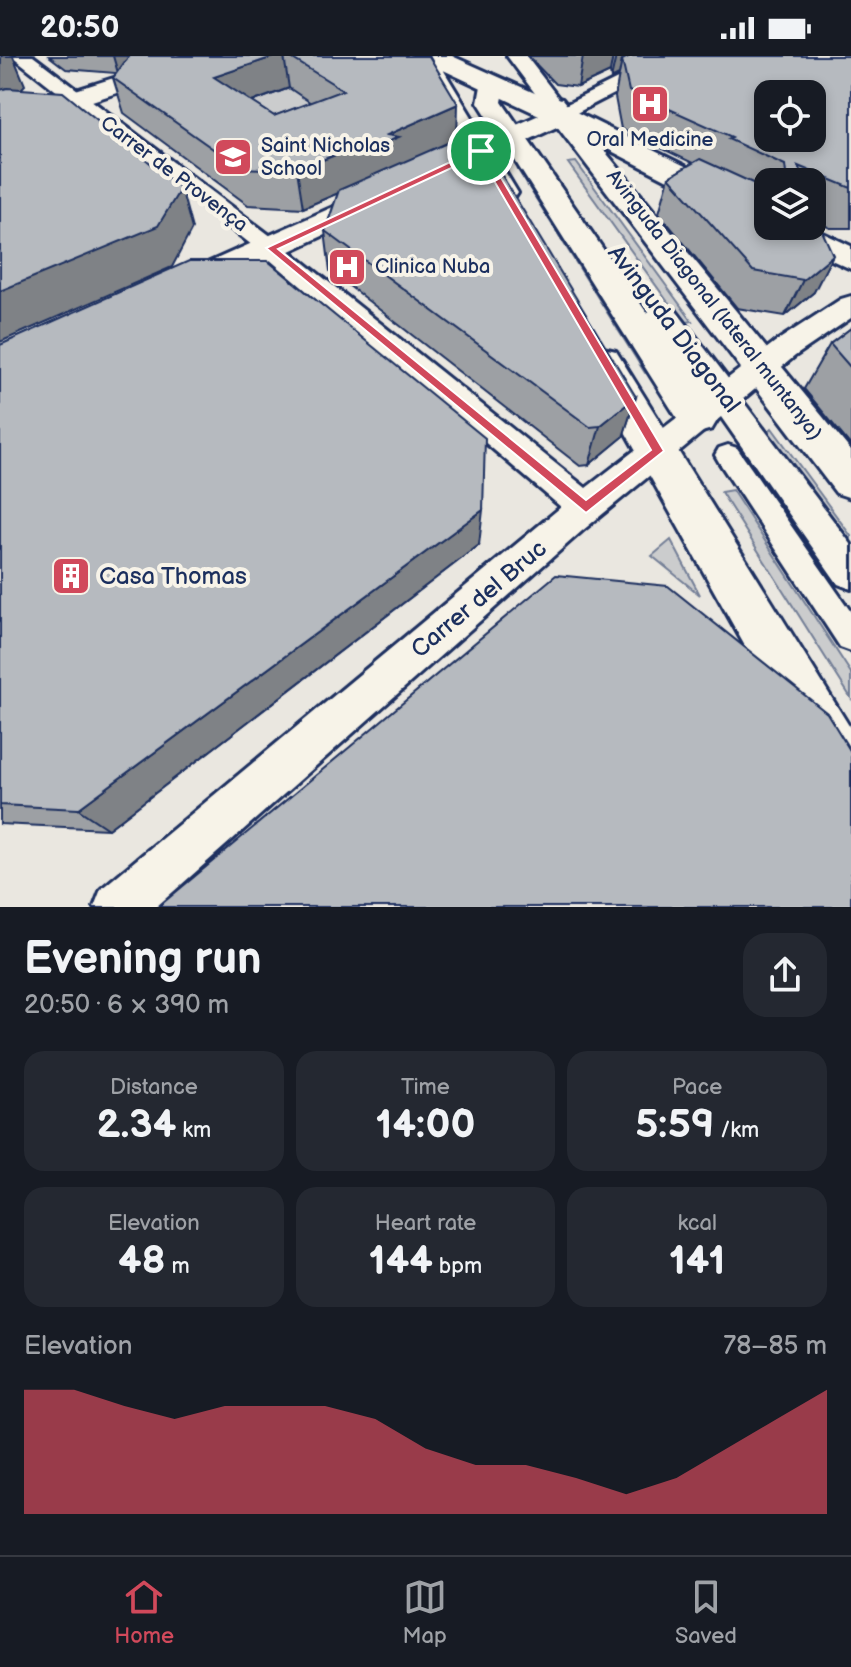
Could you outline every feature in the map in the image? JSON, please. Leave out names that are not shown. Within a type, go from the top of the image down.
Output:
[{"type":"main road","points":[[0,123],[207,56]]},
{"type":"main road","points":[[432,56],[493,86],[557,109],[754,212]]},
{"type":"main road","name":"Avinguda Diagonal","points":[[471,56],[493,86]]},
{"type":"main road","points":[[157,300],[520,133],[557,109]]},
{"type":"main road","points":[[812,240],[851,259]]},
{"type":"street","name":"Carrer de Provença","points":[[21,56],[271,248],[586,508]]},
{"type":"street","points":[[424,56],[517,214]]},
{"type":"street","name":"Avinguda Diagonal (lateral muntanya)","points":[[516,56],[851,481]]},
{"type":"street","points":[[557,109],[678,56]]},
{"type":"street","name":"Avinguda Diagonal","points":[[493,86],[490,102],[520,133],[710,409],[740,417],[851,573]]},
{"type":"street","name":"Carrer del Bruc","points":[[119,907],[586,508],[762,367],[851,305]]},
{"type":"street","points":[[586,332],[851,780]]},
{"type":"street","points":[[728,455],[851,637]]},
{"type":"shaded area","points":[[301,84],[342,109],[262,140],[236,107]]},
{"type":"shaded area","points":[[576,162],[692,321],[683,323],[568,163]]},
{"type":"shaded area","points":[[527,168],[656,371],[645,373],[518,170]]},
{"type":"shaded area","points":[[772,428],[851,536],[851,556],[764,436]]},
{"type":"shaded area","points":[[732,490],[851,673],[851,698],[721,492]]},
{"type":"shaded area","points":[[671,540],[700,595],[652,556]]},
{"type":"building","points":[[129,56],[276,56],[214,77],[274,116],[343,90],[288,56],[429,56],[458,104],[387,135],[399,137],[359,154],[364,143],[297,170],[240,168],[113,78]]},
{"type":"building","points":[[630,56],[851,56],[851,188],[826,178],[826,168],[785,168],[785,165],[756,152],[826,152],[826,80],[754,80],[754,151],[728,139],[732,137],[629,91],[622,60]]},
{"type":"building","points":[[0,90],[63,92],[181,188],[158,226],[0,291]]},
{"type":"building","points":[[447,143],[486,149],[636,397],[600,426],[590,427],[325,231],[339,190]]},
{"type":"building","points":[[700,159],[754,184],[754,240],[826,240],[833,255],[803,280],[753,271],[669,177]]},
{"type":"building","points":[[189,261],[268,261],[485,438],[483,510],[78,809],[0,805],[0,345]]},
{"type":"building","points":[[851,328],[851,368],[830,344]]},
{"type":"building","points":[[556,575],[668,586],[827,713],[851,752],[851,907],[158,907]]},
{"type":"place","name":"Oral Medicine","points":[[650,104]]},
{"type":"place","name":"Saint Nicholas School","points":[[233,157]]},
{"type":"place","name":"Clinica Nuba","points":[[347,267]]},
{"type":"place","name":"Casa Thomas","points":[[71,576]]},
{"type":"route","points":[[481,151],[658,451],[586,508],[271,248],[481,151]]}]
